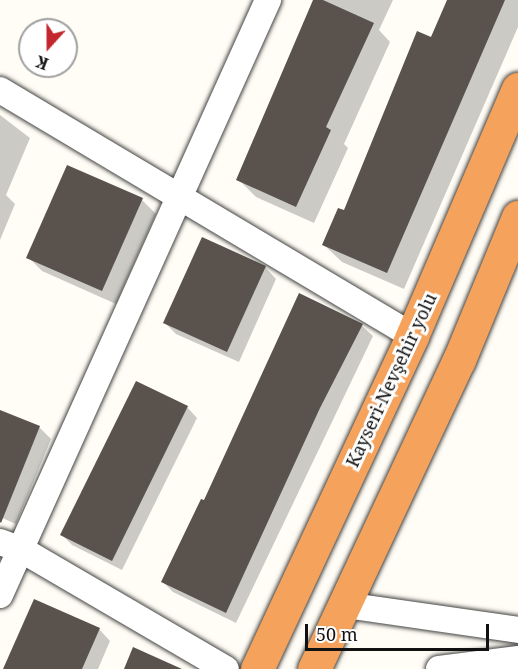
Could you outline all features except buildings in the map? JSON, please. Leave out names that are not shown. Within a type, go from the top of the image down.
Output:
[{"type":"highway","name":"Kayseri-Nevşehir yolu","points":[[257,669],[412,336],[518,89]]},
{"type":"highway","points":[[314,669],[459,360],[518,217]]},
{"type":"street","points":[[0,595],[11,546],[182,197],[268,0]]},
{"type":"street","points":[[0,90],[412,336]]},
{"type":"street","points":[[11,546],[226,669]]},
{"type":"street","points":[[345,605],[518,630]]},
{"type":"street","points":[[439,669],[518,659]]}]
